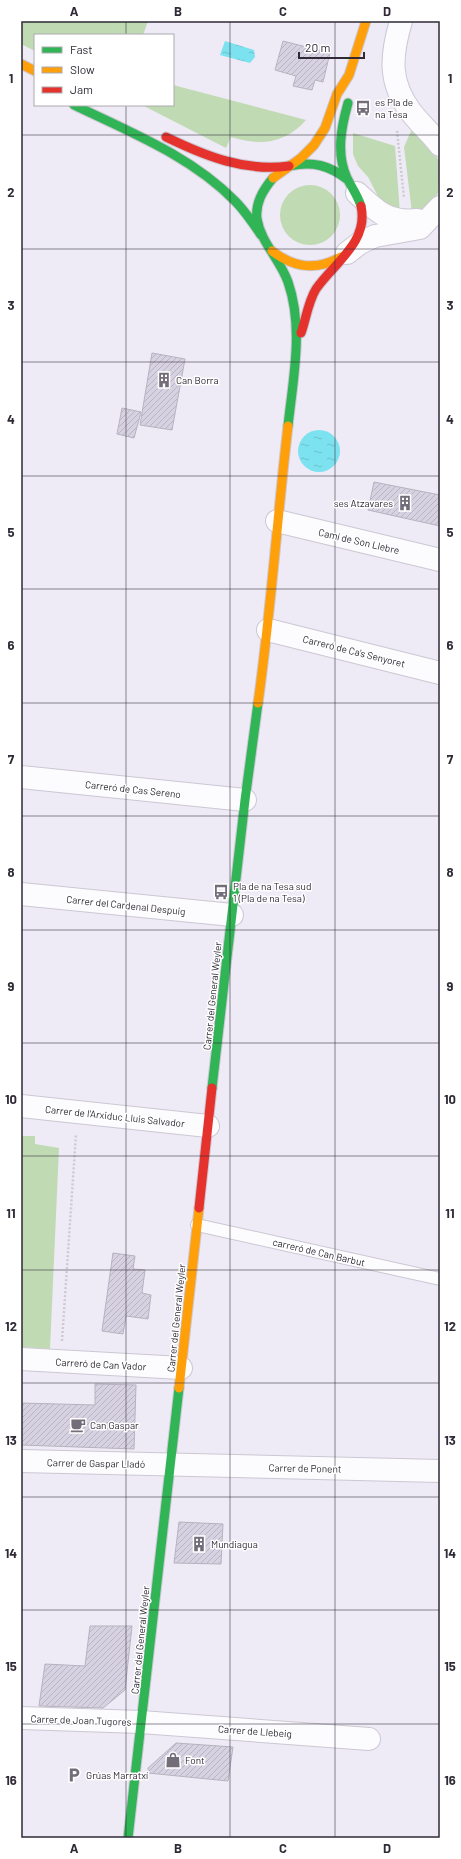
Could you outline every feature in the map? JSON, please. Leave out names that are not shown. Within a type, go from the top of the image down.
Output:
[{"type":"main road","points":[[260,235],[257,218],[258,202],[265,187],[276,174],[301,158],[321,135],[328,121],[337,94],[349,75],[366,21]]},
{"type":"main road","points":[[21,64],[34,70]]},
{"type":"main road","points":[[297,343],[304,325],[308,307],[314,294],[323,280],[356,239],[362,223],[362,207],[343,166],[340,144],[341,131],[349,99],[349,75]]},
{"type":"main road","points":[[76,106],[191,166],[231,196],[244,210],[270,249],[287,279],[291,291],[297,343]]},
{"type":"main road","points":[[159,134],[188,148],[242,165],[264,169],[306,162],[322,163],[335,169],[353,186]]},
{"type":"main road","points":[[270,249],[283,260],[298,267],[316,267],[332,263],[346,253]]},
{"type":"main road","name":"Carrer del General Weyler","points":[[128,1838],[245,800],[268,630],[277,521],[297,343]]},
{"type":"street","points":[[401,21],[393,51],[395,81],[400,95],[410,111],[440,145]]},
{"type":"street","points":[[353,186],[370,205],[391,219],[406,221],[436,211]]},
{"type":"street","points":[[346,253],[360,243],[376,236],[420,228],[436,211]]},
{"type":"street","name":"Camí de Son Llebre","points":[[277,521],[440,560]]},
{"type":"street","name":"Carreró de Ca's Senyoret","points":[[268,630],[440,672]]},
{"type":"street","name":"Carreró de Cas Sereno","points":[[21,777],[245,800]]},
{"type":"street","name":"Carrer del Cardenal Despuig","points":[[21,894],[232,915]]},
{"type":"street","name":"Carrer de l'Arxiduc Lluis Salvador","points":[[21,1106],[208,1126]]},
{"type":"street","name":"Carreró de Can Vador","points":[[21,1359],[181,1368]]},
{"type":"street","name":"Carrer de Gaspar Lladó","points":[[21,1461],[170,1464]]},
{"type":"street","name":"Carrer de Ponent","points":[[170,1464],[440,1471]]},
{"type":"street","name":"Carrer de Joan Tugores","points":[[21,1718],[141,1722]]},
{"type":"street","name":"Carrer de Llebeig","points":[[141,1722],[369,1739]]},
{"type":"lane","name":"carreró de Can Barbut","points":[[197,1225],[440,1279]]},
{"type":"path","points":[[61,1361],[77,1112]]},
{"type":"green space","points":[[21,21],[148,21],[143,34],[34,34],[34,50],[21,44]]},
{"type":"green space","points":[[174,85],[306,120],[290,134],[272,141],[252,142],[231,137],[226,148],[144,106],[174,106]]},
{"type":"green space","points":[[411,131],[430,147],[440,162],[438,193],[424,210],[412,213],[404,147]]},
{"type":"green space","points":[[353,133],[395,146],[400,213],[381,202],[368,177],[358,166],[353,154]]},
{"type":"green space","points":[[304,185],[316,185],[332,193],[338,203],[340,215],[338,227],[332,237],[316,245],[304,245],[288,237],[280,221],[280,209],[288,193]]},
{"type":"green space","points":[[21,1136],[35,1136],[35,1144],[59,1148],[50,1349],[21,1347]]},
{"type":"water","points":[[225,41],[254,50],[255,57],[250,63],[220,55]]},
{"type":"water","points":[[319,430],[334,436],[340,451],[334,466],[319,472],[304,466],[298,451],[304,436]]},
{"type":"building","points":[[283,41],[330,53],[323,82],[315,80],[312,90],[293,86],[296,76],[275,70]]},
{"type":"building","name":"Can Borra","points":[[152,353],[185,359],[172,430],[140,425]]},
{"type":"building","points":[[122,408],[141,412],[134,438],[117,434]]},
{"type":"building","name":"ses Atzavares","points":[[374,482],[440,495],[440,526],[368,510]]},
{"type":"building","points":[[113,1253],[135,1256],[133,1269],[145,1270],[142,1293],[151,1295],[148,1319],[126,1316],[123,1334],[102,1331]]},
{"type":"building","name":"Can Gaspar","points":[[95,1384],[136,1385],[134,1449],[21,1445],[21,1403],[95,1405]]},
{"type":"building","name":"Mundiagua","points":[[179,1522],[223,1524],[221,1564],[174,1563]]},
{"type":"building","points":[[90,1626],[132,1626],[125,1690],[103,1708],[39,1706],[45,1664],[85,1666]]},
{"type":"building","points":[[176,1743],[233,1747],[228,1781],[148,1773],[148,1768]]},
{"type":"traffic: fast","points":[[348,103],[342,131],[342,160],[347,178],[357,195],[361,206]]},
{"type":"traffic: fast","points":[[76,106],[159,146],[199,171],[218,185],[235,201],[246,213],[261,235]]},
{"type":"traffic: fast","points":[[289,166],[313,164],[334,171],[348,180]]},
{"type":"traffic: fast","points":[[273,178],[260,197],[257,208],[257,219],[262,236],[285,274],[293,299],[296,354],[288,426]]},
{"type":"traffic: fast","points":[[212,1088],[245,800],[258,703]]},
{"type":"traffic: fast","points":[[128,1838],[179,1388]]},
{"type":"traffic: slow","points":[[273,178],[301,158],[314,145],[325,128],[337,94],[349,75],[366,21]]},
{"type":"traffic: slow","points":[[21,64],[34,70]]},
{"type":"traffic: slow","points":[[272,251],[280,257],[305,266],[323,264],[341,257]]},
{"type":"traffic: slow","points":[[258,703],[267,634],[288,426]]},
{"type":"traffic: slow","points":[[179,1388],[199,1208]]},
{"type":"traffic: jam","points":[[166,137],[195,150],[226,161],[257,167],[289,166]]},
{"type":"traffic: jam","points":[[301,333],[313,294],[323,279],[340,261],[355,241],[360,230],[362,219],[361,206]]},
{"type":"traffic: jam","points":[[199,1208],[212,1088]]},
{"type":"place","name":"es Pla de na Tesa","points":[[363,108]]},
{"type":"place","name":"Can Borra","points":[[164,380]]},
{"type":"place","name":"ses Atzavares","points":[[405,503]]},
{"type":"place","name":"Pla de na Tesa sud 1 (Pla de na Tesa)","points":[[221,892]]},
{"type":"place","name":"Can Gaspar","points":[[78,1425]]},
{"type":"place","name":"Mundiagua","points":[[199,1544]]},
{"type":"place","name":"Font","points":[[173,1760]]},
{"type":"place","name":"Grúas Marratxí","points":[[74,1775]]}]
